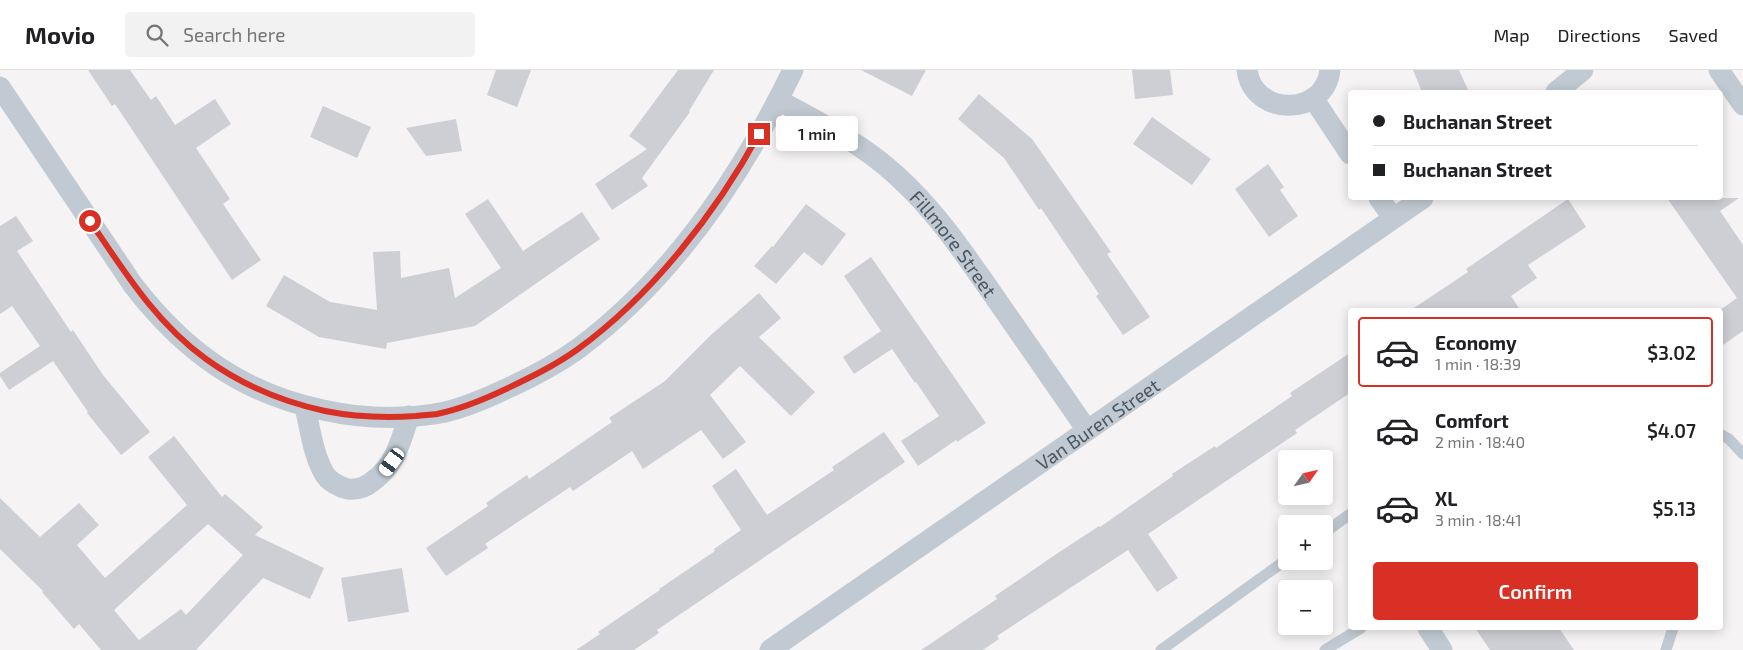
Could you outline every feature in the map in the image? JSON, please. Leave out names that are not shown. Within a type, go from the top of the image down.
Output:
[{"type":"street","points":[[0,87],[133,285],[174,333],[206,359],[262,391],[305,406],[344,415],[384,418],[436,414],[485,399],[538,374],[578,349],[623,312],[676,254],[715,204],[750,152],[793,70]]},
{"type":"street","points":[[1247,70],[1254,88],[1263,98],[1275,104],[1288,106],[1302,104],[1313,98],[1323,88],[1330,70]]},
{"type":"street","points":[[1558,90],[1583,70]]},
{"type":"street","points":[[1719,70],[1743,105]]},
{"type":"street","points":[[1313,98],[1348,151]]},
{"type":"street","name":"Fillmore Street","points":[[778,100],[833,129],[861,147],[895,174],[919,197],[954,240],[1087,430]]},
{"type":"street","points":[[1380,200],[1392,218]]},
{"type":"street","name":"Van Buren Street","points":[[770,650],[1420,200]]},
{"type":"street","points":[[305,406],[319,463],[325,475],[339,486],[355,489],[369,484],[383,474],[392,462],[399,448],[409,416]]},
{"type":"street","points":[[1429,630],[1442,650]]},
{"type":"lane","points":[[1723,436],[1729,439],[1743,454]]},
{"type":"lane","points":[[1333,526],[1348,515]]},
{"type":"lane","points":[[1161,650],[1278,566]]},
{"type":"lane","points":[[1325,650],[1358,630]]},
{"type":"lane","points":[[1666,650],[1672,630]]},
{"type":"building","points":[[88,70],[130,70],[151,100],[156,96],[175,125],[215,99],[231,124],[196,148],[230,199],[223,204],[261,260],[232,280],[115,104],[112,106]]},
{"type":"building","points":[[496,70],[531,70],[517,107],[487,95]]},
{"type":"building","points":[[678,70],[714,70],[690,112],[642,178],[648,186],[612,210],[595,184],[647,149],[629,136]]},
{"type":"building","points":[[861,70],[926,70],[912,96]]},
{"type":"building","points":[[1132,70],[1170,70],[1173,95],[1135,99]]},
{"type":"building","points":[[1413,70],[1459,70],[1468,90],[1421,90]]},
{"type":"building","points":[[979,94],[1032,139],[1111,252],[1107,254],[1150,317],[1123,335],[1096,296],[1099,294],[1041,208],[1039,210],[1004,158],[958,119]]},
{"type":"building","points":[[323,106],[371,127],[357,158],[310,137]]},
{"type":"building","points":[[1152,117],[1211,159],[1192,185],[1133,144]]},
{"type":"building","points":[[456,119],[462,151],[426,156],[406,128]]},
{"type":"building","points":[[1268,164],[1284,187],[1280,190],[1298,216],[1269,237],[1235,189]]},
{"type":"building","points":[[1723,198],[1739,198],[1720,211],[1743,245],[1743,331],[1723,345],[1723,308],[1737,298],[1668,200],[1723,200]]},
{"type":"building","points":[[488,199],[523,251],[582,212],[600,239],[475,326],[387,343],[386,349],[319,337],[266,306],[284,275],[330,302],[377,310],[373,252],[400,251],[401,278],[449,268],[455,298],[501,268],[465,214]]},
{"type":"building","points":[[1567,200],[1569,200],[1586,227],[1528,265],[1537,278],[1511,296],[1519,308],[1414,308],[1468,272],[1466,269]]},
{"type":"building","points":[[806,204],[846,234],[822,266],[804,252],[776,284],[754,266],[773,247]]},
{"type":"building","points":[[16,216],[33,241],[17,251],[71,332],[73,330],[103,375],[150,432],[121,455],[87,413],[53,361],[9,390],[0,376],[0,373],[40,346],[12,306],[0,314],[0,226]]},
{"type":"building","points":[[871,257],[986,423],[957,442],[956,440],[918,466],[901,441],[939,416],[916,382],[892,349],[854,374],[843,357],[881,331],[844,276]]},
{"type":"building","points":[[759,293],[781,318],[759,337],[815,392],[791,416],[740,366],[710,395],[746,442],[723,459],[701,430],[643,469],[632,451],[573,491],[570,487],[485,544],[488,548],[446,576],[426,548],[488,506],[486,503],[527,475],[529,479],[612,422],[609,418],[665,381],[711,335]]},
{"type":"building","points":[[1348,354],[1348,394],[1295,430],[1297,433],[1148,534],[1178,578],[1157,592],[1128,550],[997,636],[999,639],[983,650],[921,650],[997,599],[995,596],[1173,476],[1172,474],[1215,446],[1216,448],[1292,396],[1290,393]]},
{"type":"building","points":[[884,432],[905,462],[657,630],[659,633],[634,650],[576,650],[600,634],[598,632],[715,551],[714,549],[741,530],[712,486],[736,469],[767,515],[834,470],[832,467]]},
{"type":"building","points":[[174,436],[222,497],[225,494],[263,527],[255,535],[324,568],[310,599],[263,578],[196,650],[101,650],[79,624],[74,629],[43,591],[0,549],[0,498],[40,537],[79,503],[99,525],[77,545],[105,578],[187,505],[148,457]],"holes":[[[208,524],[243,555],[186,615],[181,609],[139,640],[114,610]]]},
{"type":"building","points":[[402,568],[409,612],[348,622],[341,578]]},
{"type":"building","points":[[1476,630],[1560,630],[1574,650],[1490,650]]},
{"type":"route","points":[[90,221],[133,285],[174,333],[206,359],[231,375],[262,391],[291,402],[344,415],[384,418],[436,414],[485,399],[538,374],[578,349],[623,312],[648,287],[715,204],[750,152],[759,134]]}]
